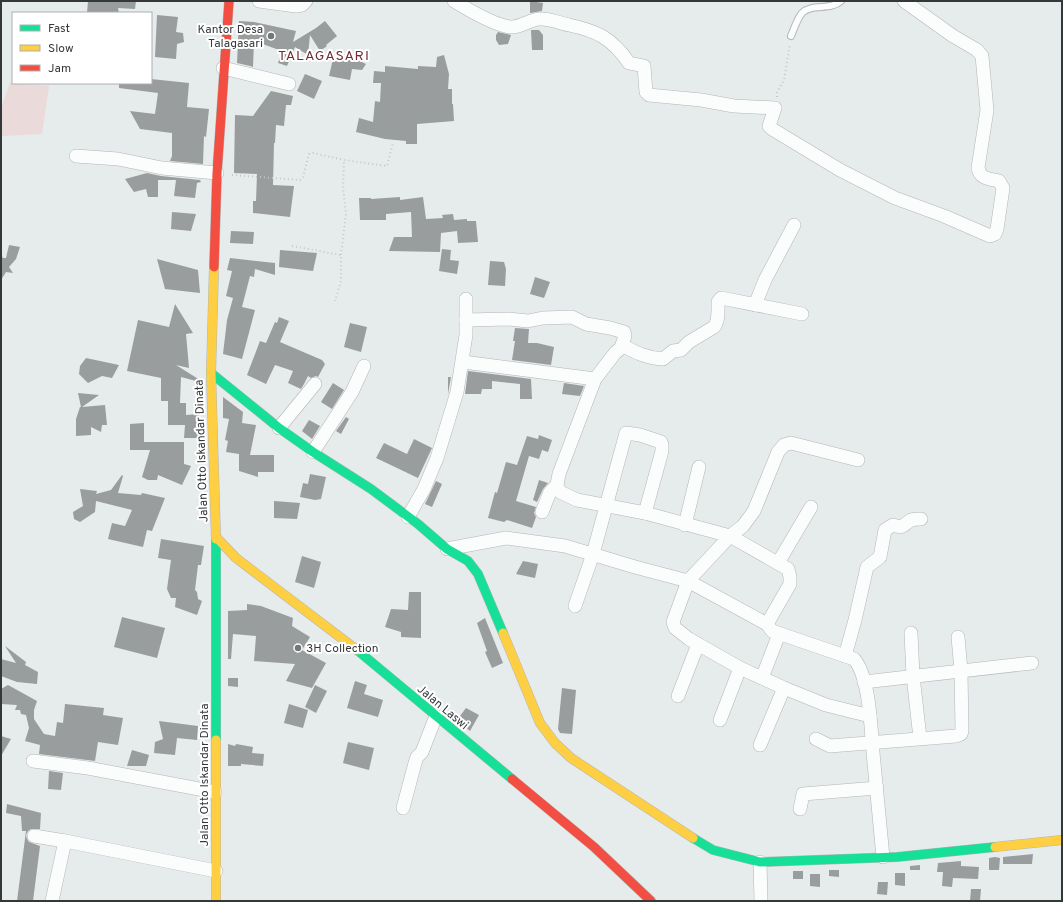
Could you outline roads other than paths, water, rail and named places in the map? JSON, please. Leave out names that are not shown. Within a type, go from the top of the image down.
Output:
[{"type":"street","name":"Jalan Otto Iskandar Dinata","points":[[216,901],[216,537],[211,373],[217,172],[223,68],[229,1]]},
{"type":"street","points":[[259,1],[296,6],[302,5],[306,1]]},
{"type":"street","points":[[454,1],[465,8],[502,25],[511,27],[537,19],[545,19],[578,26],[599,34],[619,49],[629,63],[644,66],[646,92],[649,95],[700,100],[734,106],[775,108],[769,126],[772,129],[840,170],[894,198],[944,216],[990,236],[995,234],[997,229],[1003,188],[1000,181],[982,177],[979,174],[978,168],[987,110],[982,56],[977,50],[953,36],[904,1]]},
{"type":"street","points":[[223,68],[289,84]]},
{"type":"street","points":[[76,156],[118,159],[162,168],[217,172]]},
{"type":"street","points":[[755,305],[765,280],[794,225]]},
{"type":"street","points":[[619,349],[650,358],[663,358],[673,352],[681,350],[689,342],[717,324],[718,302],[719,299],[723,298],[802,314]]},
{"type":"street","points":[[408,517],[424,489],[436,458],[457,392],[463,362],[466,335],[466,299]]},
{"type":"street","points":[[466,320],[508,319],[528,321],[543,318],[572,317],[586,324],[624,332],[625,336],[619,349],[595,379],[559,474],[557,484],[550,492],[542,512]]},
{"type":"street","points":[[463,362],[595,379]]},
{"type":"street","points":[[313,452],[352,392],[364,366]]},
{"type":"street","points":[[211,373],[280,428],[313,452],[371,489],[418,524],[447,549],[468,561],[478,574],[540,723],[555,743],[571,758],[713,850],[760,862],[897,857],[1062,840]]},
{"type":"street","points":[[280,428],[315,384]]},
{"type":"street","points":[[575,606],[593,554],[623,438],[626,433],[629,432],[661,442],[662,445],[662,451],[645,513]]},
{"type":"street","points":[[858,460],[791,443],[784,446],[778,452],[754,511],[743,526],[730,536],[688,580],[673,622],[675,628],[698,644],[740,668],[826,705],[870,716]]},
{"type":"street","points":[[685,525],[699,466]]},
{"type":"street","points":[[557,484],[560,492],[577,500],[645,513],[730,536],[788,568],[790,584],[767,624]]},
{"type":"street","points":[[778,562],[811,507]]},
{"type":"street","points":[[845,656],[867,568],[880,557],[886,530],[893,525],[900,527],[905,526],[910,520],[921,519]]},
{"type":"street","name":"Jalan Laswi","points":[[216,537],[242,562],[350,645],[594,847],[651,901]]},
{"type":"street","points":[[447,549],[506,538],[523,539],[565,546],[635,567],[688,580],[767,624],[772,631],[854,659],[858,664],[864,682],[870,716],[882,857]]},
{"type":"street","points":[[911,633],[913,676],[920,738]]},
{"type":"street","points":[[762,678],[779,634]]},
{"type":"street","points":[[816,740],[830,746],[956,736],[961,734],[961,671],[958,637]]},
{"type":"street","points":[[678,696],[698,644]]},
{"type":"street","points":[[864,682],[1032,663]]},
{"type":"street","points":[[720,720],[740,668]]},
{"type":"street","points":[[760,745],[784,688]]},
{"type":"street","points":[[403,808],[414,763],[422,752],[436,716]]},
{"type":"street","points":[[33,761],[88,768],[215,792]]},
{"type":"street","points":[[800,808],[803,794],[877,788]]},
{"type":"street","points":[[34,836],[216,871]]},
{"type":"street","points":[[52,901],[65,841]]},
{"type":"street","points":[[760,862],[761,901]]},
{"type":"lane","points":[[791,36],[802,14],[808,9],[835,6],[841,1]]},
{"type":"place","name":"Kantor Desa Talagasari","points":[[271,36]]},
{"type":"place","name":"3H Collection","points":[[298,648]]},
{"type":"district","name":"TALAGASARI","points":[[324,55]]}]
